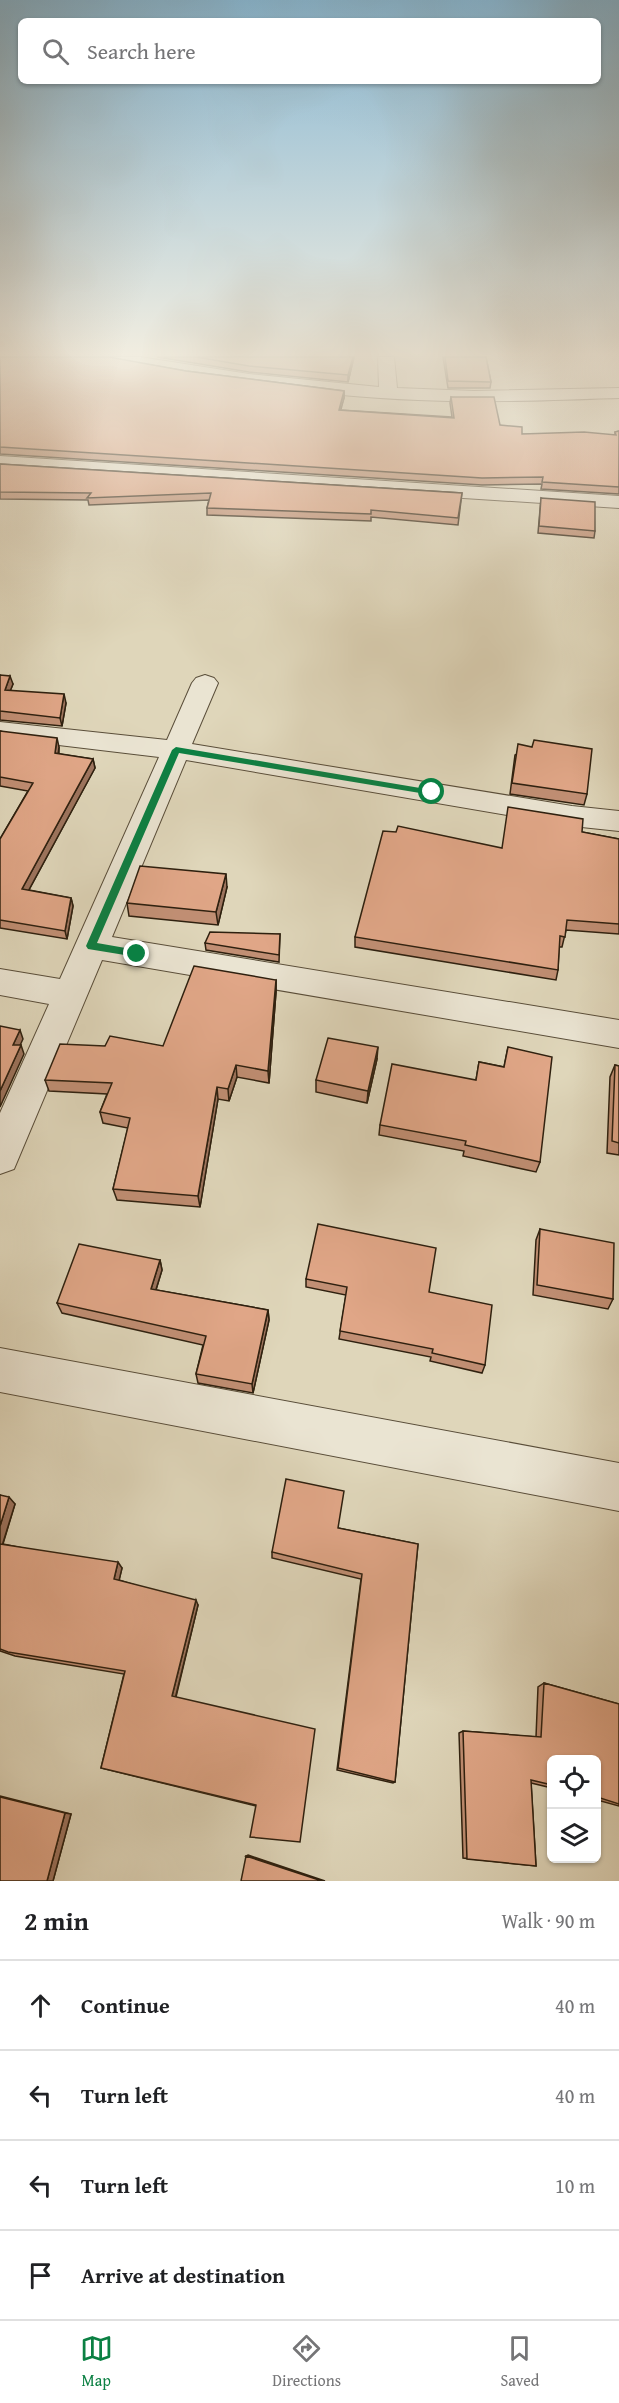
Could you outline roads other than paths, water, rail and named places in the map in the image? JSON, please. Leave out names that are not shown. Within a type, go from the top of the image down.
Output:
[{"type":"street","points":[[0,462],[619,502]]},
{"type":"street","points":[[0,1157],[204,683]]},
{"type":"street","points":[[0,730],[176,750],[572,816],[619,821]]},
{"type":"street","points":[[91,946],[619,1034]]},
{"type":"street","points":[[0,982],[70,994]]},
{"type":"street","points":[[0,1370],[619,1487]]}]
